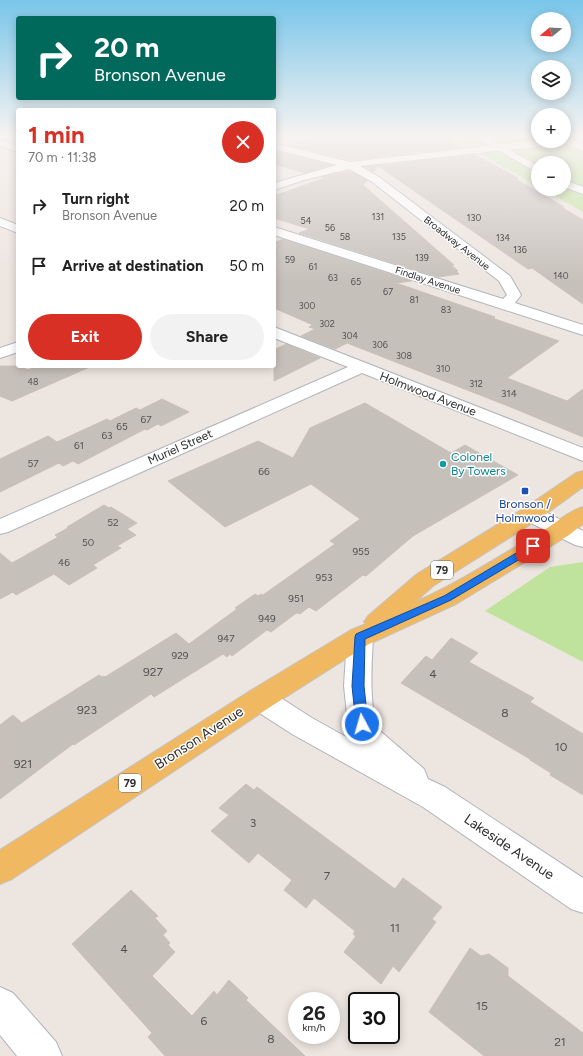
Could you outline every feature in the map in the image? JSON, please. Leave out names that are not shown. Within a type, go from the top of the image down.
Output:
[{"type":"main road","name":"Bronson Avenue","points":[[360,637],[426,580],[531,514],[583,477]]},
{"type":"main road","name":"Bronson Avenue","points":[[0,868],[260,699],[360,637],[447,598],[561,530],[583,514]]},
{"type":"street","name":"Broadway Avenue","points":[[382,184],[505,279],[514,295],[506,305]]},
{"type":"street","points":[[571,186],[583,191]]},
{"type":"street","points":[[0,222],[16,228]]},
{"type":"street","name":"Findlay Avenue","points":[[276,232],[583,330]]},
{"type":"street","name":"Holmwood Avenue","points":[[276,333],[360,368],[583,455]]},
{"type":"street","points":[[0,353],[16,348]]},
{"type":"street","name":"Muriel Street","points":[[0,527],[360,368]]},
{"type":"street","points":[[531,514],[583,540]]},
{"type":"street","name":"Lakeside Avenue","points":[[360,637],[358,686],[362,724],[369,738],[434,797]]},
{"type":"street","name":"Lakeside Avenue","points":[[260,699],[302,726],[348,752],[434,797],[583,897]]},
{"type":"street","points":[[0,1006],[42,1056]]},
{"type":"green space","points":[[571,189],[583,194],[583,212],[555,196],[571,196]]},
{"type":"green space","points":[[583,562],[583,662],[485,611],[550,567]]},
{"type":"building","points":[[307,184],[364,184],[454,265],[451,265],[458,271],[456,271],[459,274],[438,277],[299,233],[310,229],[276,219],[276,195]]},
{"type":"building","points":[[405,184],[525,184],[531,188],[531,196],[545,196],[583,220],[583,304],[532,268],[528,269]]},
{"type":"building","points":[[283,239],[411,281],[396,283],[559,341],[507,378],[567,401],[583,389],[583,437],[347,343],[335,349],[301,336],[315,329],[309,327],[313,325],[276,309],[276,242]]},
{"type":"building","points":[[286,344],[320,358],[274,381],[276,349]]},
{"type":"building","points":[[0,366],[16,366],[16,368],[24,368],[28,370],[32,368],[87,368],[12,401],[0,396]]},
{"type":"building","points":[[162,399],[189,412],[161,426],[158,424],[147,430],[145,429],[78,464],[73,461],[63,466],[59,463],[0,492],[0,459],[48,436],[57,442],[107,419],[110,421],[136,408],[140,410]]},
{"type":"building","points":[[365,403],[451,453],[465,445],[518,475],[413,536],[366,576],[363,575],[316,611],[309,607],[300,614],[295,614],[271,632],[267,630],[232,656],[230,654],[227,657],[223,654],[154,697],[151,694],[74,745],[73,744],[0,799],[0,725],[13,715],[22,723],[99,675],[105,677],[176,633],[189,644],[255,594],[258,596],[261,594],[263,595],[335,544],[330,541],[360,519],[311,484],[225,527],[168,481],[258,441],[293,458],[310,428]]},
{"type":"building","points":[[104,505],[109,508],[111,507],[137,523],[127,529],[136,535],[117,546],[121,548],[93,565],[97,568],[69,585],[54,574],[16,595],[13,592],[0,599],[0,553],[12,563],[58,537],[55,535]]},
{"type":"building","points":[[451,638],[478,653],[469,662],[534,698],[530,702],[583,734],[583,795],[550,775],[551,773],[530,759],[401,683],[426,656],[432,660]]},
{"type":"building","points":[[246,784],[254,790],[257,787],[395,889],[403,878],[442,907],[432,919],[436,922],[399,972],[393,966],[381,984],[344,952],[356,936],[353,934],[355,931],[314,898],[306,908],[284,890],[292,880],[258,853],[249,863],[211,831],[229,815],[219,808]]},
{"type":"building","points":[[131,890],[158,916],[155,918],[167,931],[163,935],[170,943],[168,945],[175,952],[152,976],[192,1016],[214,991],[217,995],[229,980],[248,998],[246,1000],[288,1040],[288,1044],[292,1044],[305,1056],[165,1056],[148,1037],[152,1033],[72,944]]},
{"type":"building","points":[[470,948],[481,956],[489,954],[508,968],[508,976],[583,1033],[583,1056],[484,1056],[429,1012]]},
{"type":"place","name":"Colonel By Towers","points":[[443,464]]},
{"type":"place","name":"Bronson / Holmwood","points":[[525,491]]},
{"type":"route","points":[[362,724],[358,686],[360,637],[447,598],[533,546]]}]
